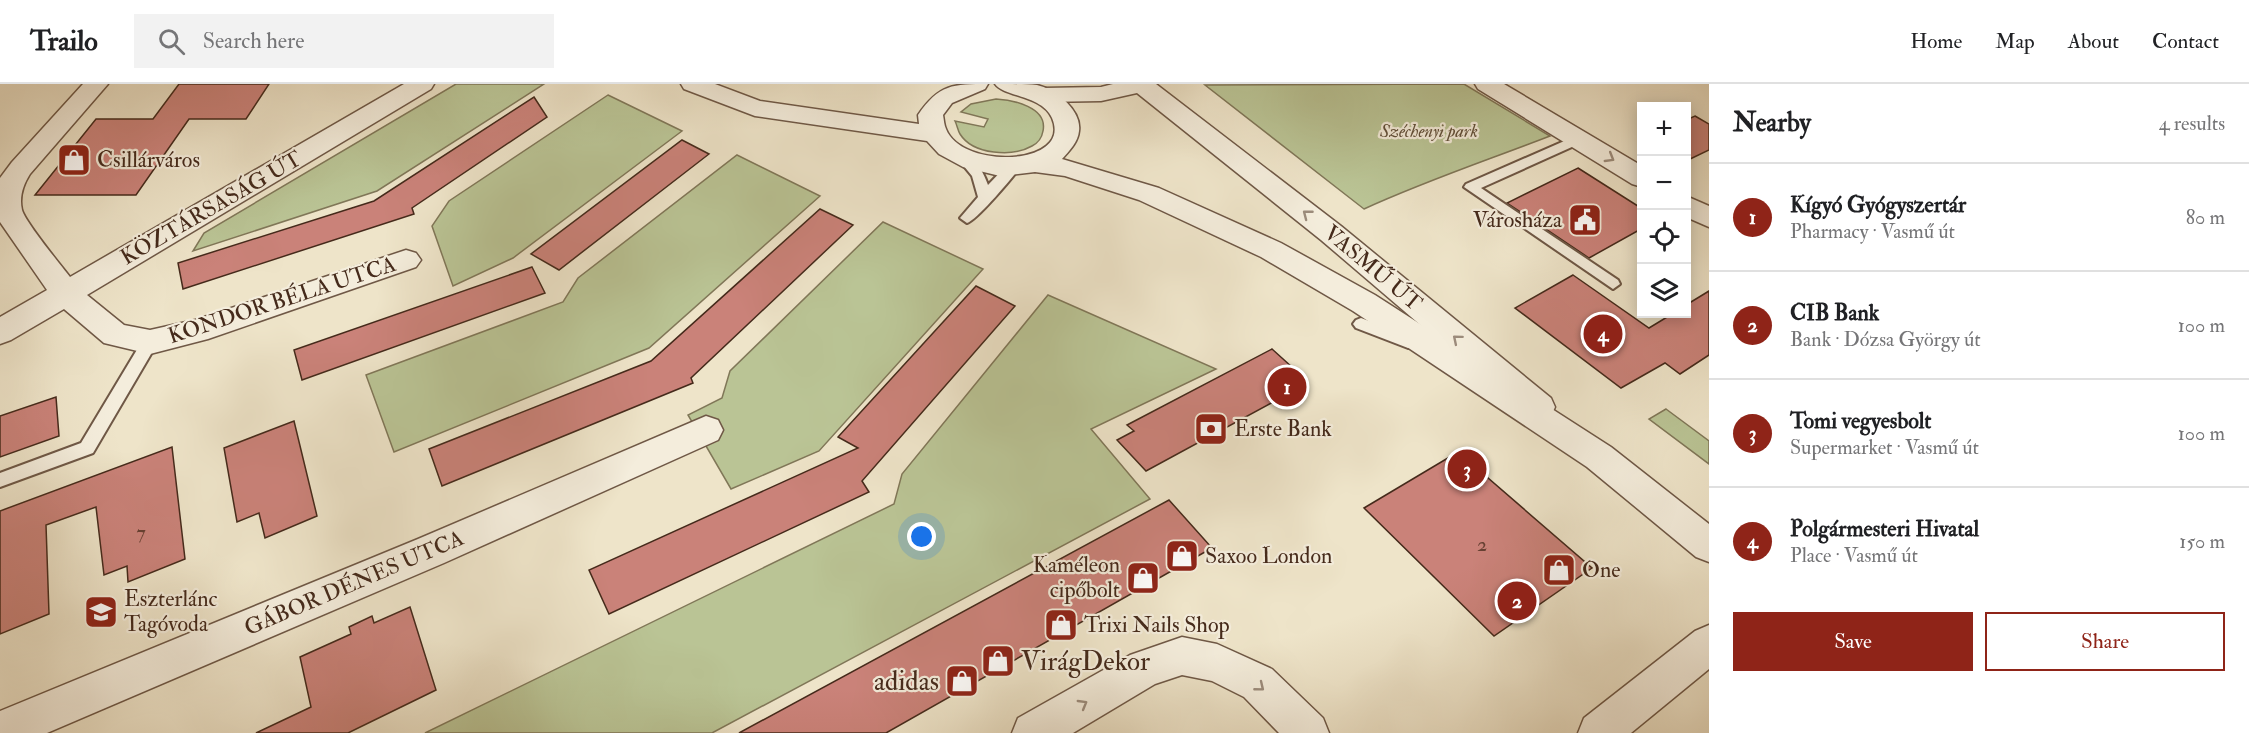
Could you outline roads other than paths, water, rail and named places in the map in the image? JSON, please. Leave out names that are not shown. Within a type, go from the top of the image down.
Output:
[{"type":"street","name":"KÖZTÁRSASÁG ÚT","points":[[0,332],[422,84]]},
{"type":"street","points":[[693,84],[755,108],[933,134]]},
{"type":"street","points":[[1012,84],[1042,95],[1101,94],[1144,85]]},
{"type":"street","points":[[1487,84],[1637,175]]},
{"type":"street","points":[[1024,164],[1051,154],[1062,144],[1066,126],[1090,105],[1144,85]]},
{"type":"street","name":"VASMŰ ÚT","points":[[1144,85],[1331,233],[1709,546]]},
{"type":"street","name":"KONDOR BÉLA UTCA","points":[[97,86],[21,168],[10,184],[7,198],[9,214],[66,294],[115,335],[150,342],[197,332],[406,261]]},
{"type":"street","points":[[829,120],[899,112],[954,91]]},
{"type":"street","points":[[954,91],[931,114],[930,124],[933,134],[951,152],[965,159]]},
{"type":"street","name":"VASMŰ ÚT","points":[[1042,95],[1056,106],[1066,126],[1084,151],[1149,194]]},
{"type":"street","name":"VASMŰ ÚT","points":[[965,159],[986,165],[1024,164],[1068,168],[1149,194],[1271,250],[1365,303],[1599,457]]},
{"type":"street","points":[[1691,208],[1709,218]]},
{"type":"street","name":"GÁBOR DÉNES UTCA","points":[[0,732],[421,555],[706,430]]},
{"type":"street","points":[[1599,733],[1709,644]]},
{"type":"street","points":[[1032,733],[1144,669],[1182,656],[1218,663],[1258,683],[1308,733]]},
{"type":"lane","points":[[1578,139],[1471,187],[1613,284]]},
{"type":"lane","points":[[965,159],[978,175],[986,199]]},
{"type":"lane","points":[[968,218],[986,199],[996,183],[1024,164]]},
{"type":"lane","points":[[1361,324],[1446,357]]},
{"type":"lane","points":[[0,480],[87,448],[150,342]]},
{"type":"place","name":"Csillárváros","points":[[74,160]]},
{"type":"place","name":"Városháza","points":[[1585,220]]},
{"type":"place","name":"Polgármesteri Hivatal","points":[[1603,334]]},
{"type":"place","name":"Kígyó Gyógyszertár","points":[[1287,387]]},
{"type":"place","name":"Erste Bank","points":[[1211,429]]},
{"type":"place","name":"Tomi vegyesbolt","points":[[1467,469]]},
{"type":"place","name":"Saxoo London","points":[[1182,556]]},
{"type":"place","name":"One","points":[[1559,570]]},
{"type":"place","name":"Kaméleon cipőbolt","points":[[1143,578]]},
{"type":"place","name":"CIB Bank","points":[[1517,601]]},
{"type":"place","name":"Eszterlánc Tagóvoda","points":[[101,612]]},
{"type":"place","name":"Trixi Nails Shop","points":[[1061,625]]},
{"type":"place","name":"VirágDekor","points":[[998,661]]},
{"type":"place","name":"adidas","points":[[962,681]]},
{"type":"park label","name":"Széchenyi park","points":[[1429,131]]}]
